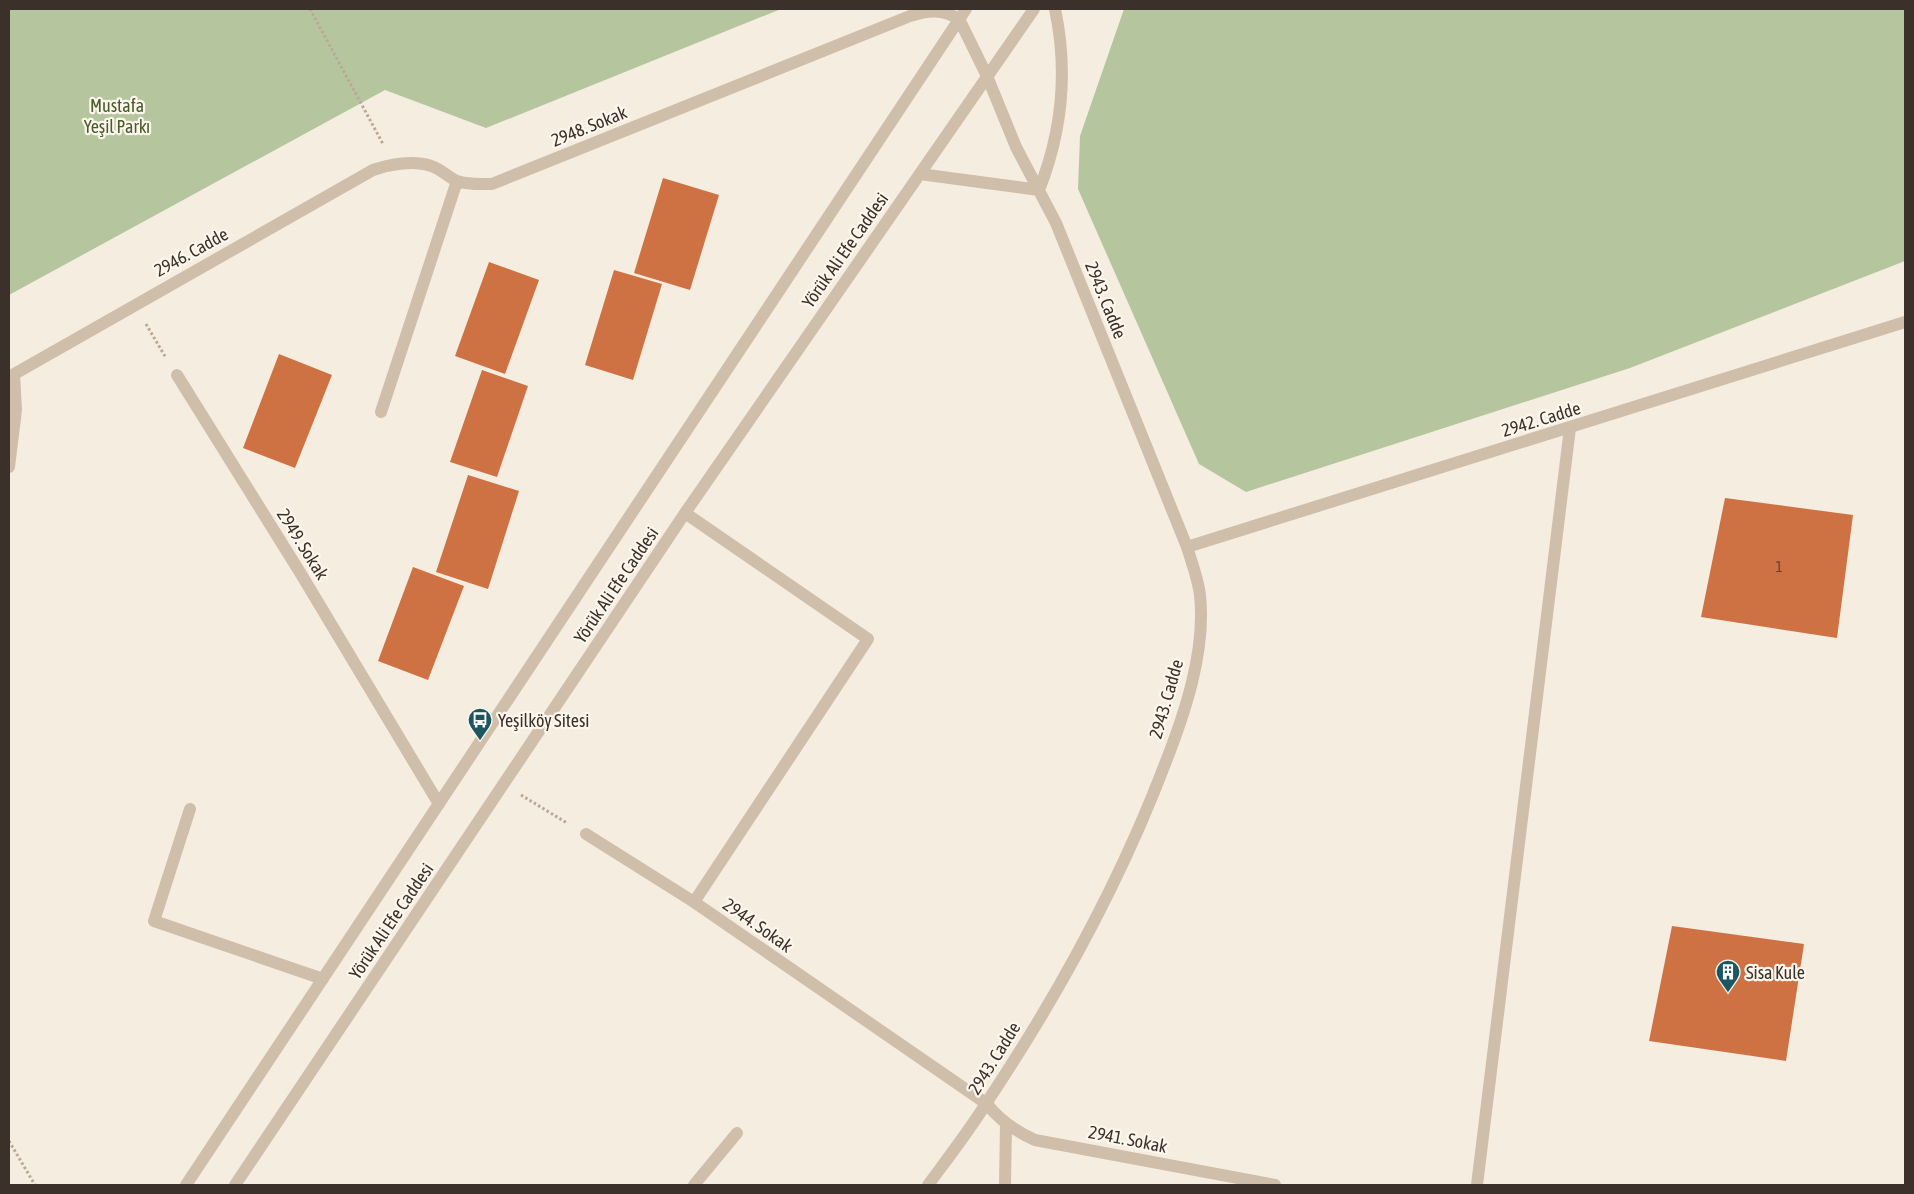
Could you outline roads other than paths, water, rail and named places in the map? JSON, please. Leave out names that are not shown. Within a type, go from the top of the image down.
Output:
[{"type":"street","name":"Yörük Ali Efe Caddesi","points":[[236,1185],[685,513],[1034,9]]},
{"type":"street","points":[[920,174],[1039,190],[1055,145],[1061,94],[1060,37],[1056,9]]},
{"type":"street","name":"2948. Sokak","points":[[394,165],[428,165],[438,168],[457,181],[469,184],[492,184],[918,13],[935,10],[950,14],[963,14]]},
{"type":"street","name":"Yörük Ali Efe Caddesi","points":[[186,1185],[963,14]]},
{"type":"street","name":"2943. Cadde","points":[[928,1185],[986,1104],[1049,1002],[1125,860],[1148,810],[1180,725],[1191,685],[1200,621],[1200,595],[1187,548],[1056,223],[1016,147],[963,14]]},
{"type":"street","name":"2946. Cadde","points":[[11,375],[363,176],[378,168],[394,165]]},
{"type":"street","points":[[381,412],[457,181]]},
{"type":"street","name":"2942. Cadde","points":[[1187,548],[1905,322]]},
{"type":"street","points":[[9,467],[16,410],[11,375]]},
{"type":"street","name":"2949. Sokak","points":[[176,375],[301,574],[439,804]]},
{"type":"street","points":[[1477,1185],[1570,428]]},
{"type":"street","points":[[685,513],[868,639],[694,902]]},
{"type":"street","points":[[190,809],[154,921],[322,979]]},
{"type":"street","name":"2944. Sokak","points":[[586,834],[694,902],[986,1104]]},
{"type":"street","name":"2941. Sokak","points":[[986,1104],[1006,1125],[1036,1140],[1228,1181],[1275,1185]]},
{"type":"street","points":[[1005,1185],[1006,1125]]},
{"type":"street","points":[[694,1185],[737,1133]]},
{"type":"place","name":"Yeşilköy Sitesi","points":[[480,741]]},
{"type":"place","name":"Sisa Kule","points":[[1728,993]]},
{"type":"park label","name":"Mustafa Yeşil Parkı","points":[[117,115]]}]
